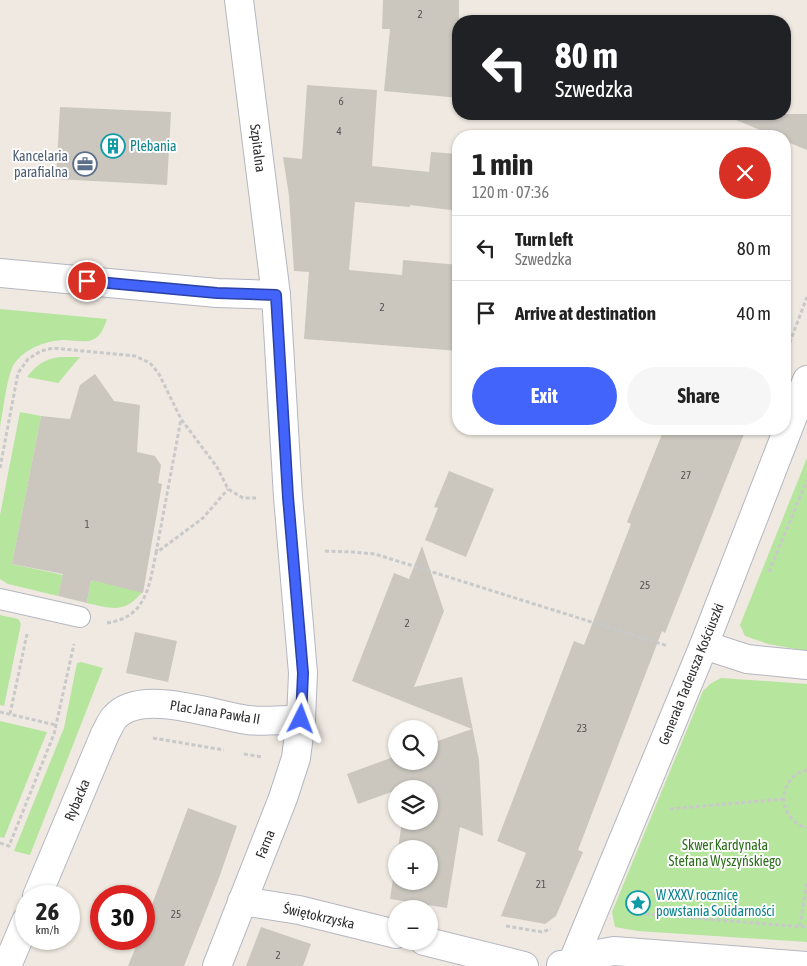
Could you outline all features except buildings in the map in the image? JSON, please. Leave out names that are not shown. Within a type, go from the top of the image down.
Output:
[{"type":"street","name":"Szpitalna","points":[[239,0],[276,295]]},
{"type":"street","points":[[0,273],[217,293],[276,295],[288,497],[303,673],[301,719]]},
{"type":"street","name":"Generała Tadeusza Kościuszki","points":[[791,421],[807,380]]},
{"type":"street","name":"Generała Tadeusza Kościuszki","points":[[567,965],[704,645],[786,435]]},
{"type":"street","points":[[704,645],[747,659],[807,665]]},
{"type":"street","name":"Plac Jana Pawła II","points":[[126,708],[140,703],[158,703],[250,720],[301,719]]},
{"type":"street","name":"Rybacka","points":[[42,885],[105,734],[114,718],[126,708]]},
{"type":"street","name":"Farna","points":[[217,966],[283,798],[296,758],[301,719]]},
{"type":"street","name":"Świętokrzyska","points":[[242,901],[299,910],[388,932]]},
{"type":"street","points":[[438,944],[524,966]]},
{"type":"street","points":[[7,966],[15,947]]},
{"type":"street","points":[[567,965],[592,955],[614,952],[807,966]]},
{"type":"lane","points":[[0,599],[80,617]]},
{"type":"path","points":[[791,339],[807,297]]},
{"type":"path","points":[[0,468],[18,373],[28,359],[53,348],[135,356],[150,363],[159,374],[181,419],[217,467],[228,488],[243,498],[288,497]]},
{"type":"path","points":[[0,843],[9,846],[54,734],[80,617],[107,623],[120,621],[130,616],[147,595],[181,419]]},
{"type":"path","points":[[766,580],[807,480]]},
{"type":"path","points":[[156,553],[203,518],[228,488]]},
{"type":"path","points":[[316,551],[375,554],[668,646],[664,654]]},
{"type":"path","points":[[10,714],[33,606]]},
{"type":"path","points":[[0,712],[56,725]]},
{"type":"path","points":[[150,737],[226,751]]},
{"type":"path","points":[[235,752],[264,757],[270,762]]},
{"type":"path","points":[[807,770],[801,771],[792,779],[785,788],[784,799],[786,811],[793,821],[807,828]]},
{"type":"path","points":[[662,810],[784,799]]},
{"type":"path","points":[[800,926],[807,881]]},
{"type":"path","points":[[627,908],[631,913],[807,925]]},
{"type":"path","points":[[504,926],[542,932],[552,928]]},
{"type":"green space","points":[[0,309],[107,319],[100,334],[95,339],[51,342],[30,349],[19,358],[9,376],[0,427]]},
{"type":"green space","points":[[60,357],[80,357],[58,383],[27,377],[41,363]]},
{"type":"green space","points":[[20,412],[41,416],[12,564],[63,575],[58,596],[8,584],[0,579],[0,515]]},
{"type":"green space","points":[[807,458],[807,651],[768,644],[745,636],[740,625]]},
{"type":"green space","points":[[91,580],[144,590],[131,603],[124,606],[118,608],[104,607],[87,603]]},
{"type":"green space","points":[[0,615],[18,619],[21,624],[4,706],[0,705]]},
{"type":"green space","points":[[81,662],[103,668],[30,855],[14,851],[64,728],[77,663]]},
{"type":"green space","name":"Skwer Kardynała Stefana Wyszyńskiego","points":[[721,678],[807,684],[807,942],[638,931],[615,927],[612,912],[703,691],[710,684]]},
{"type":"green space","points":[[0,721],[47,732],[4,838],[0,837]]},
{"type":"place","name":"Plebania","points":[[113,146]]},
{"type":"place","name":"Kancelaria parafialna","points":[[85,164]]},
{"type":"place","name":"W XXXV rocznicę powstania Solidarności","points":[[638,903]]},
{"type":"route","points":[[87,281],[217,293],[276,295],[288,497],[303,673],[301,719]]}]
